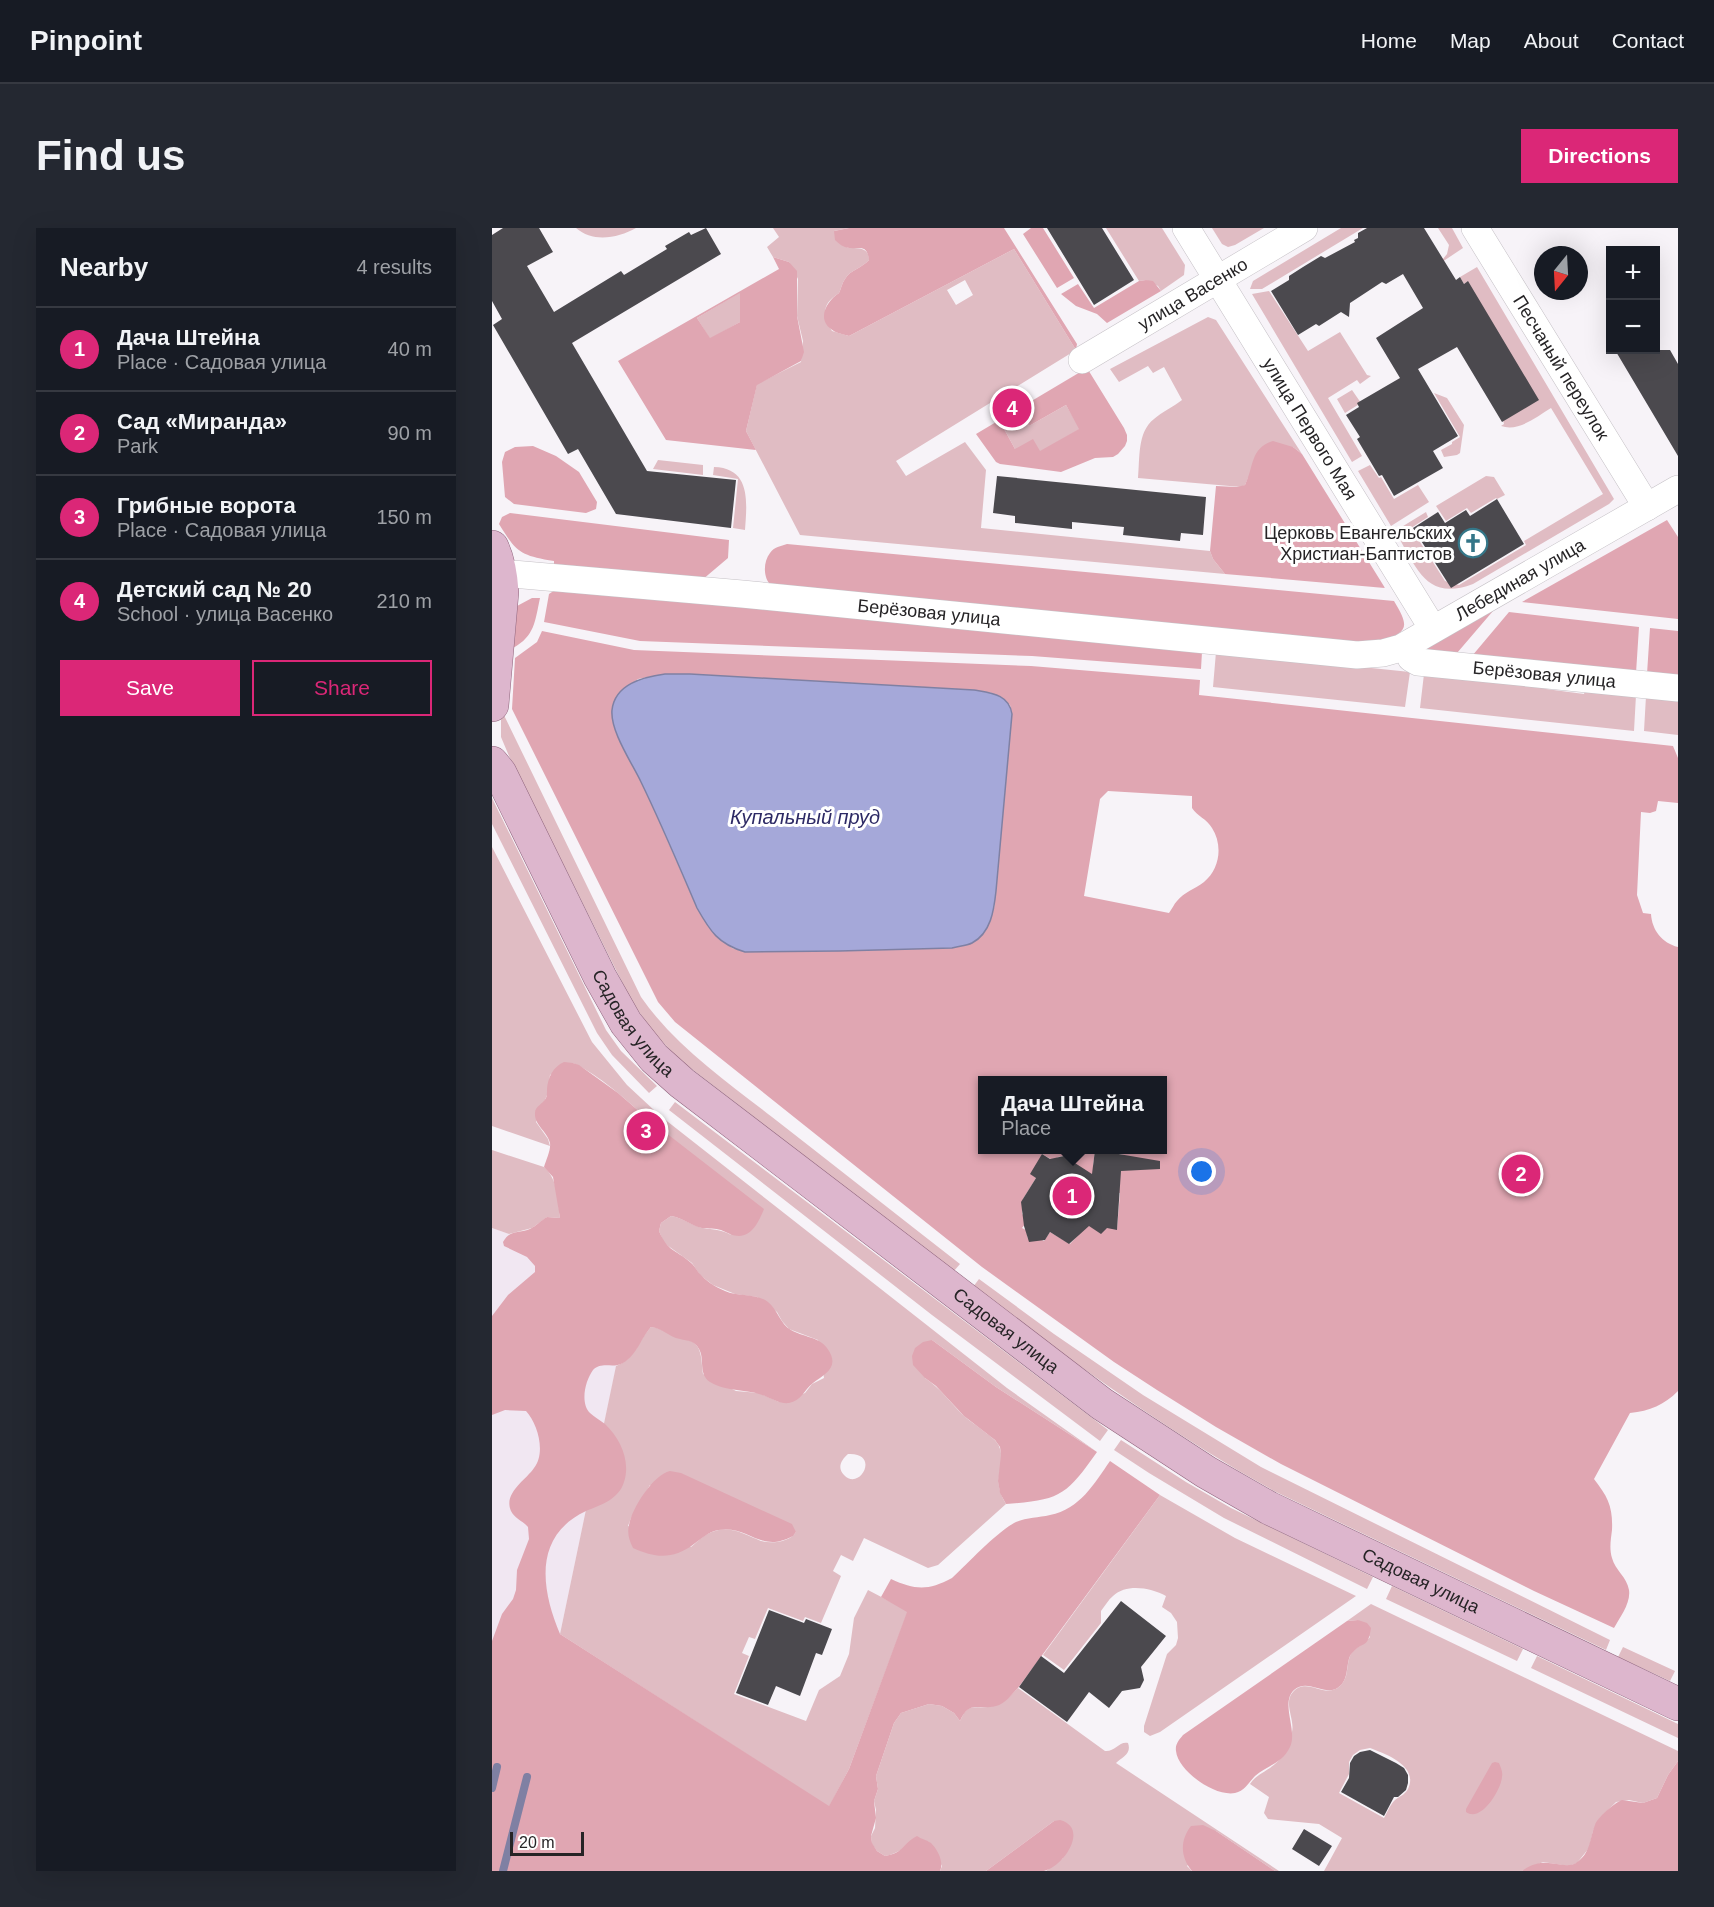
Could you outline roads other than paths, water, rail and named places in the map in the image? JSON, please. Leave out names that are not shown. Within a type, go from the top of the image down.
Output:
[{"type":"main road","points":[[492,705],[501,612],[496,560]]},
{"type":"main road","name":"Садовая улица","points":[[492,737],[496,768],[600,977],[626,1023],[654,1058],[701,1098],[1102,1404],[1206,1472],[1269,1508],[1678,1704]]},
{"type":"street","name":"улица Первого Мая","points":[[1186,228],[1433,629]]},
{"type":"street","name":"улица Васенко","points":[[1082,360],[1304,228]]},
{"type":"street","name":"Песчаный переулок","points":[[1475,228],[1647,507]]},
{"type":"street","name":"Лебединая улица","points":[[1357,655],[1383,653],[1401,648],[1678,489]]},
{"type":"street","name":"Берёзовая улица","points":[[496,560],[742,594],[1357,655]]},
{"type":"street","name":"Берёзовая улица","points":[[1411,658],[1418,662],[1678,688]]},
{"type":"water","name":"Купальный пруд","points":[[665,674],[974,690],[1003,698],[1012,714],[995,898],[993,913],[983,933],[972,943],[952,948],[745,952],[721,941],[697,908],[656,813],[622,747],[612,718],[614,701],[624,688],[639,680]]},
{"type":"waterway","points":[[492,1788],[497,1767]]},
{"type":"waterway","points":[[503,1871],[527,1777]]},
{"type":"place","name":"Детский сад № 20","points":[[1012,408]]},
{"type":"place","name":"Церковь Евангельских Христиан-Баптистов","points":[[1473,543]]},
{"type":"place","name":"Грибные ворота","points":[[646,1131]]},
{"type":"place","name":"Сад «Миранда»","points":[[1521,1174]]},
{"type":"place","name":"Дача Штейна","points":[[1072,1196]]}]
